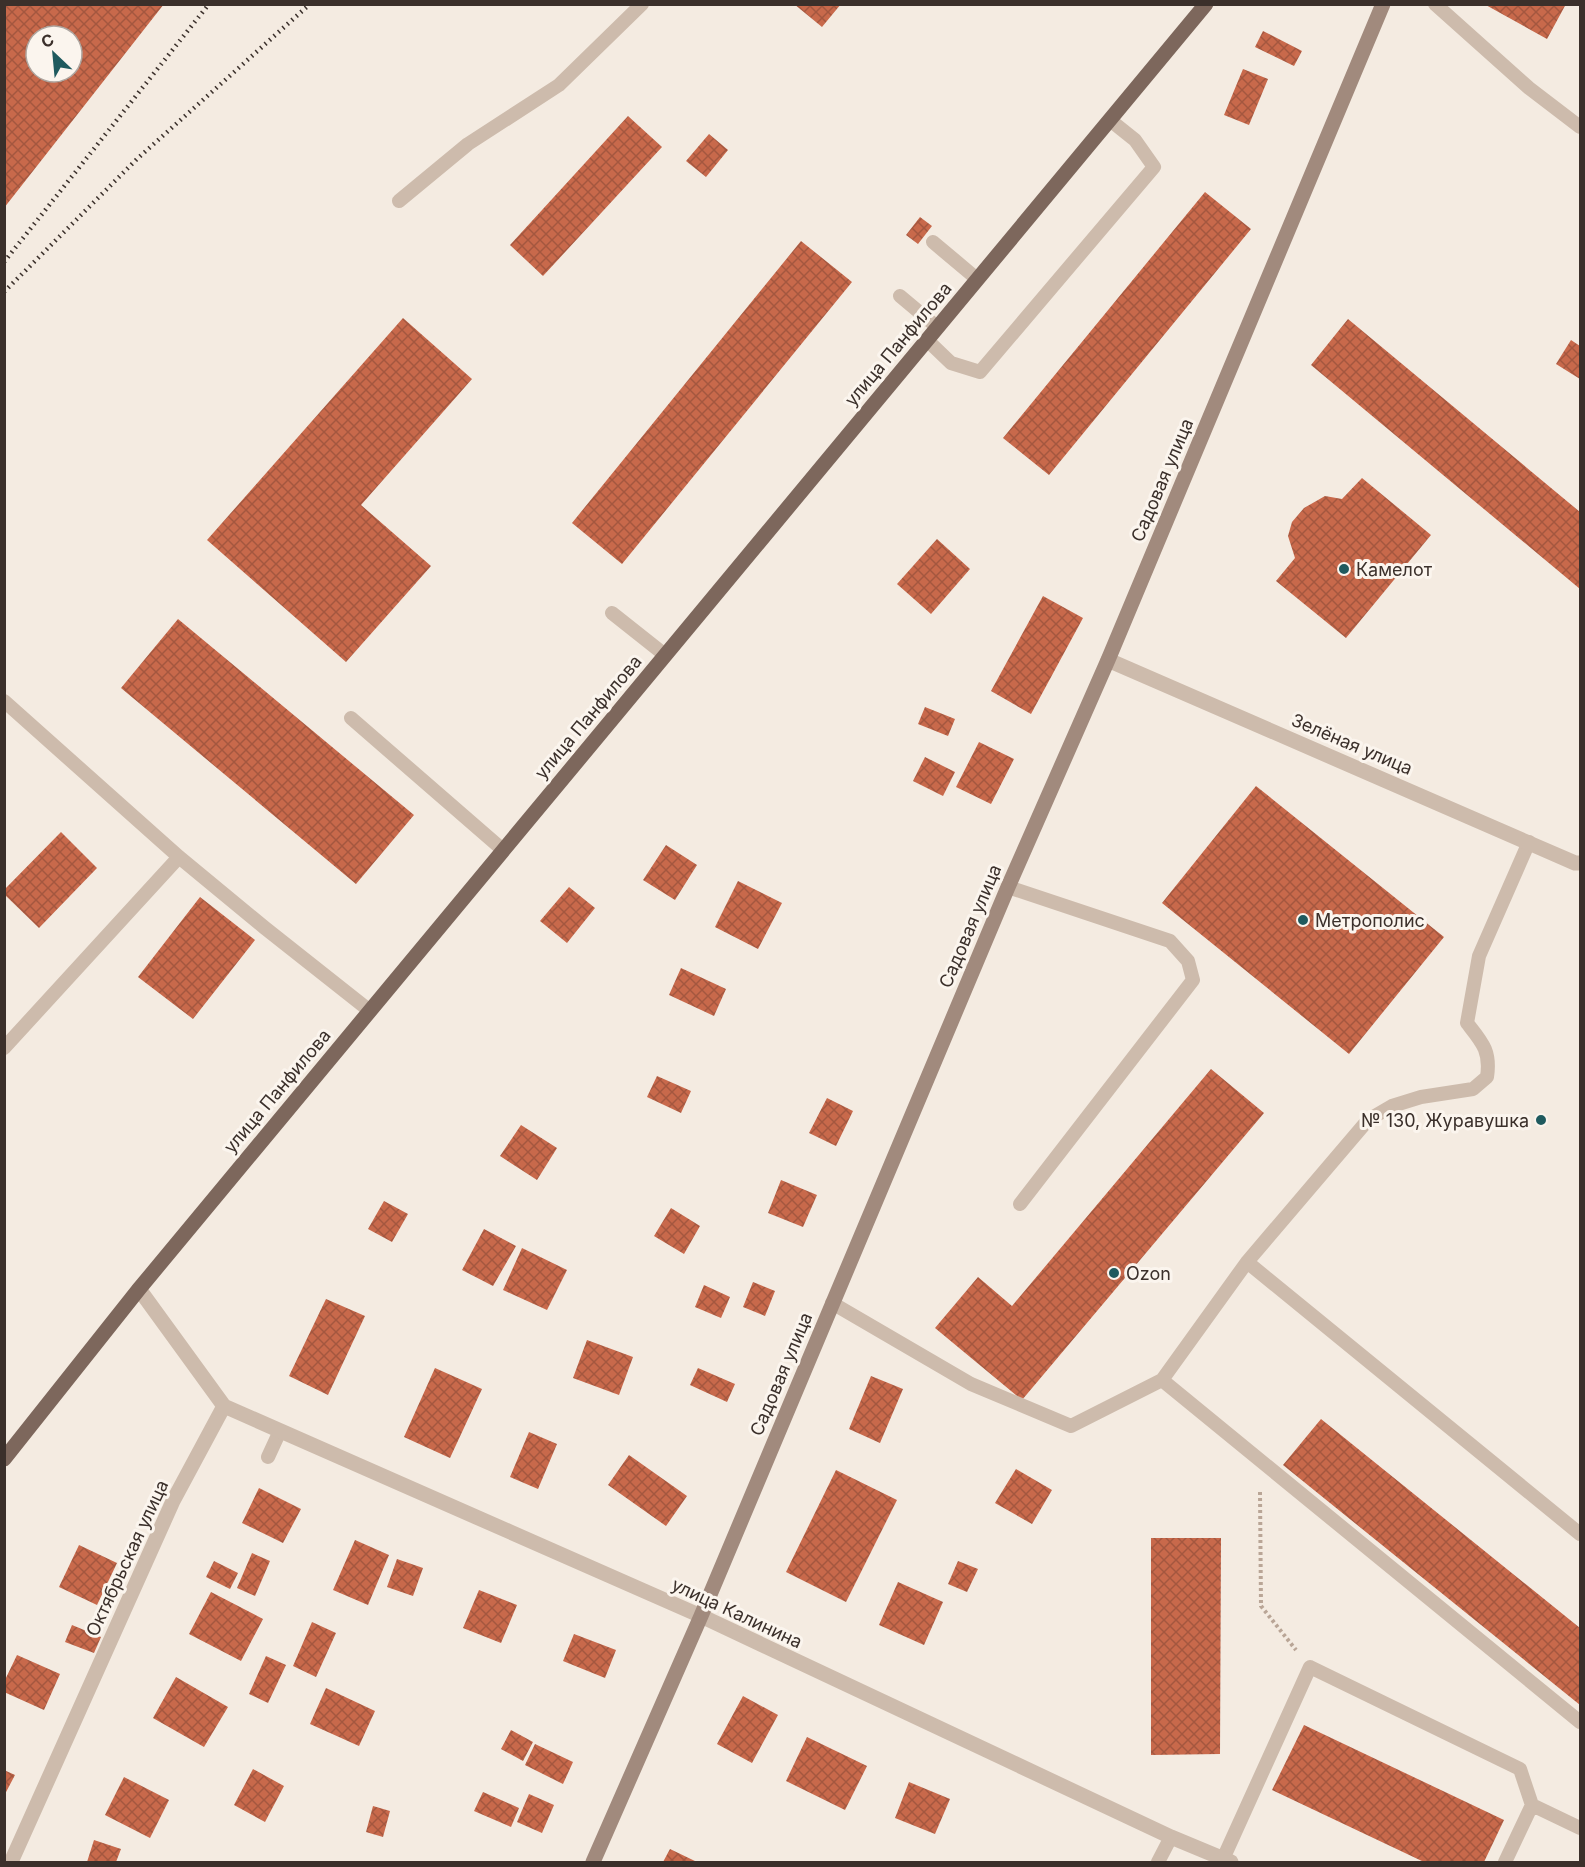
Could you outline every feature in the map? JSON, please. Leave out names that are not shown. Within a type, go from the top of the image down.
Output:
[{"type":"main road","name":"улица Панфилова","points":[[4,1459],[139,1289],[1206,4]]},
{"type":"street","name":"Садовая улица","points":[[594,1863],[701,1617],[1008,887],[1108,660],[1383,4]]},
{"type":"street","name":"Зелёная улица","points":[[1108,660],[1575,863],[1581,863]]},
{"type":"street","points":[[139,1289],[224,1406]]},
{"type":"street","name":"улица Калинина","points":[[224,1406],[701,1617],[1227,1861]]},
{"type":"street","name":"Октябрьская улица","points":[[11,1863],[173,1502],[224,1406]]},
{"type":"lane","points":[[399,201],[468,144],[559,85],[642,4]]},
{"type":"lane","points":[[1435,4],[1529,88],[1581,127]]},
{"type":"lane","points":[[927,340],[951,363],[980,372],[1154,167],[1135,140],[1110,120]]},
{"type":"lane","points":[[933,242],[977,279]]},
{"type":"lane","points":[[900,296],[937,327]]},
{"type":"lane","points":[[612,613],[665,655]]},
{"type":"lane","points":[[4,701],[179,857],[370,1011]]},
{"type":"lane","points":[[351,718],[503,850]]},
{"type":"lane","points":[[832,1303],[971,1384],[1071,1426],[1162,1380],[1247,1262],[1368,1120],[1392,1106],[1420,1097],[1473,1089],[1487,1077],[1490,1060],[1480,1039],[1467,1023],[1479,956],[1529,842]]},
{"type":"lane","points":[[4,1048],[179,857]]},
{"type":"lane","points":[[1008,887],[1170,941],[1188,961],[1193,980],[1020,1204]]},
{"type":"lane","points":[[1247,1262],[1581,1534]]},
{"type":"lane","points":[[1162,1380],[1581,1722]]},
{"type":"lane","points":[[268,1457],[280,1431]]},
{"type":"lane","points":[[1227,1861],[1310,1667],[1520,1769],[1532,1805],[1505,1863]]},
{"type":"lane","points":[[1532,1805],[1581,1828]]},
{"type":"lane","points":[[1158,1863],[1171,1837]]},
{"type":"path","points":[[1260,1461],[1261,1606],[1310,1667]]},
{"type":"building","points":[[7,4],[164,4],[4,208],[4,8]]},
{"type":"building","points":[[794,4],[841,4],[822,27]]},
{"type":"building","points":[[1484,4],[1566,4],[1547,39]]},
{"type":"building","points":[[1263,31],[1302,51],[1294,66],[1255,47]]},
{"type":"building","points":[[1243,69],[1268,79],[1249,125],[1224,115]]},
{"type":"building","points":[[628,116],[662,147],[543,276],[510,245]]},
{"type":"building","points":[[709,134],[728,150],[706,177],[686,161]]},
{"type":"building","points":[[1205,192],[1251,229],[1049,475],[1003,438]]},
{"type":"building","points":[[920,217],[932,226],[918,244],[906,235]]},
{"type":"building","points":[[801,241],[852,282],[622,564],[572,523]]},
{"type":"building","points":[[403,318],[472,379],[361,505],[431,566],[346,662],[207,540]]},
{"type":"building","points":[[1348,319],[1580,512],[1580,589],[1311,365]]},
{"type":"building","points":[[1571,340],[1580,346],[1580,379],[1556,364]]},
{"type":"building","name":"Камелот","points":[[1362,478],[1431,535],[1346,638],[1276,581],[1295,558],[1288,536],[1292,522],[1304,508],[1325,496],[1342,499]]},
{"type":"building","points":[[937,539],[970,569],[931,614],[897,584]]},
{"type":"building","points":[[1043,596],[1083,618],[1031,714],[991,691]]},
{"type":"building","points":[[178,619],[414,815],[356,884],[121,688]]},
{"type":"building","points":[[925,707],[955,719],[948,736],[918,724]]},
{"type":"building","points":[[979,742],[1014,759],[991,804],[956,787]]},
{"type":"building","points":[[925,757],[955,772],[943,796],[913,781]]},
{"type":"building","name":"Метрополис","points":[[1256,786],[1444,937],[1349,1054],[1162,903]]},
{"type":"building","points":[[61,832],[97,868],[39,928],[4,894],[4,890]]},
{"type":"building","points":[[666,845],[697,865],[675,900],[643,880]]},
{"type":"building","points":[[738,881],[782,903],[758,949],[715,927]]},
{"type":"building","points":[[569,887],[595,908],[567,943],[540,921]]},
{"type":"building","points":[[200,897],[255,940],[193,1019],[138,977]]},
{"type":"building","points":[[681,968],[726,989],[714,1016],[669,995]]},
{"type":"building","points":[[1211,1069],[1264,1113],[1022,1400],[935,1328],[978,1277],[1012,1306]]},
{"type":"building","points":[[657,1076],[691,1091],[681,1113],[647,1097]]},
{"type":"building","points":[[827,1098],[853,1111],[836,1146],[809,1133]]},
{"type":"building","points":[[521,1125],[557,1148],[537,1180],[500,1156]]},
{"type":"building","points":[[781,1180],[817,1195],[803,1227],[768,1213]]},
{"type":"building","points":[[384,1201],[408,1214],[392,1242],[368,1229]]},
{"type":"building","points":[[671,1208],[700,1226],[684,1254],[654,1236]]},
{"type":"building","points":[[484,1229],[516,1246],[493,1286],[462,1270]]},
{"type":"building","points":[[522,1248],[567,1270],[547,1310],[503,1290]]},
{"type":"building","points":[[753,1282],[775,1291],[765,1316],[743,1307]]},
{"type":"building","points":[[704,1285],[730,1297],[721,1318],[695,1307]]},
{"type":"building","points":[[326,1299],[365,1316],[328,1395],[289,1376]]},
{"type":"building","points":[[587,1340],[633,1357],[619,1395],[573,1378]]},
{"type":"building","points":[[435,1368],[482,1389],[450,1458],[404,1437]]},
{"type":"building","points":[[698,1368],[735,1384],[727,1402],[690,1385]]},
{"type":"building","points":[[871,1376],[903,1389],[880,1443],[849,1429]]},
{"type":"building","points":[[1321,1419],[1580,1628],[1580,1705],[1283,1465]]},
{"type":"building","points":[[529,1432],[557,1444],[538,1489],[510,1477]]},
{"type":"building","points":[[629,1455],[687,1496],[666,1526],[608,1485]]},
{"type":"building","points":[[1016,1469],[1052,1490],[1032,1524],[995,1503]]},
{"type":"building","points":[[836,1470],[897,1500],[846,1602],[786,1572]]},
{"type":"building","points":[[259,1488],[301,1509],[283,1543],[242,1523]]},
{"type":"building","points":[[1151,1538],[1221,1538],[1220,1754],[1151,1755]]},
{"type":"building","points":[[355,1540],[389,1555],[368,1605],[333,1590]]},
{"type":"building","points":[[79,1545],[117,1563],[97,1605],[59,1587]]},
{"type":"building","points":[[252,1553],[270,1561],[255,1596],[237,1588]]},
{"type":"building","points":[[397,1559],[423,1568],[413,1596],[387,1587]]},
{"type":"building","points":[[214,1561],[238,1573],[230,1589],[206,1577]]},
{"type":"building","points":[[958,1561],[978,1569],[967,1592],[948,1584]]},
{"type":"building","points":[[898,1582],[943,1602],[924,1645],[879,1625]]},
{"type":"building","points":[[479,1590],[517,1605],[501,1643],[463,1628]]},
{"type":"building","points":[[211,1592],[263,1619],[241,1661],[189,1634]]},
{"type":"building","points":[[312,1622],[336,1633],[316,1677],[293,1666]]},
{"type":"building","points":[[72,1625],[101,1637],[94,1653],[65,1642]]},
{"type":"building","points":[[574,1634],[616,1650],[605,1678],[563,1661]]},
{"type":"building","points":[[17,1655],[60,1674],[44,1710],[4,1692],[4,1682]]},
{"type":"building","points":[[266,1656],[286,1665],[268,1703],[249,1694]]},
{"type":"building","points":[[176,1677],[228,1707],[204,1747],[153,1718]]},
{"type":"building","points":[[326,1688],[375,1711],[359,1746],[310,1724]]},
{"type":"building","points":[[743,1696],[778,1715],[752,1763],[717,1744]]},
{"type":"building","points":[[1304,1725],[1504,1820],[1484,1862],[1424,1862],[1272,1790]]},
{"type":"building","points":[[511,1730],[533,1742],[523,1761],[501,1749]]},
{"type":"building","points":[[807,1737],[867,1766],[845,1810],[786,1781]]},
{"type":"building","points":[[535,1744],[573,1762],[563,1784],[525,1765]]},
{"type":"building","points":[[253,1769],[284,1786],[265,1822],[234,1805]]},
{"type":"building","points":[[4,1770],[15,1775],[4,1796]]},
{"type":"building","points":[[124,1777],[169,1800],[150,1838],[105,1815]]},
{"type":"building","points":[[909,1782],[950,1799],[935,1834],[895,1818]]},
{"type":"building","points":[[483,1792],[519,1808],[511,1827],[474,1811]]},
{"type":"building","points":[[529,1794],[554,1805],[542,1833],[517,1822]]},
{"type":"building","points":[[373,1806],[390,1811],[383,1837],[366,1832]]},
{"type":"building","points":[[94,1840],[121,1849],[116,1862],[87,1862]]},
{"type":"building","points":[[670,1849],[697,1862],[663,1862]]},
{"type":"railway","points":[[4,262],[209,4]]},
{"type":"railway","points":[[4,292],[137,159],[310,4]]},
{"type":"place","name":"Камелот","points":[[1344,569]]},
{"type":"place","name":"Метрополис","points":[[1303,920]]},
{"type":"place","name":"№ 130, Журавушка","points":[[1541,1120]]},
{"type":"place","name":"Ozon","points":[[1114,1273]]}]
